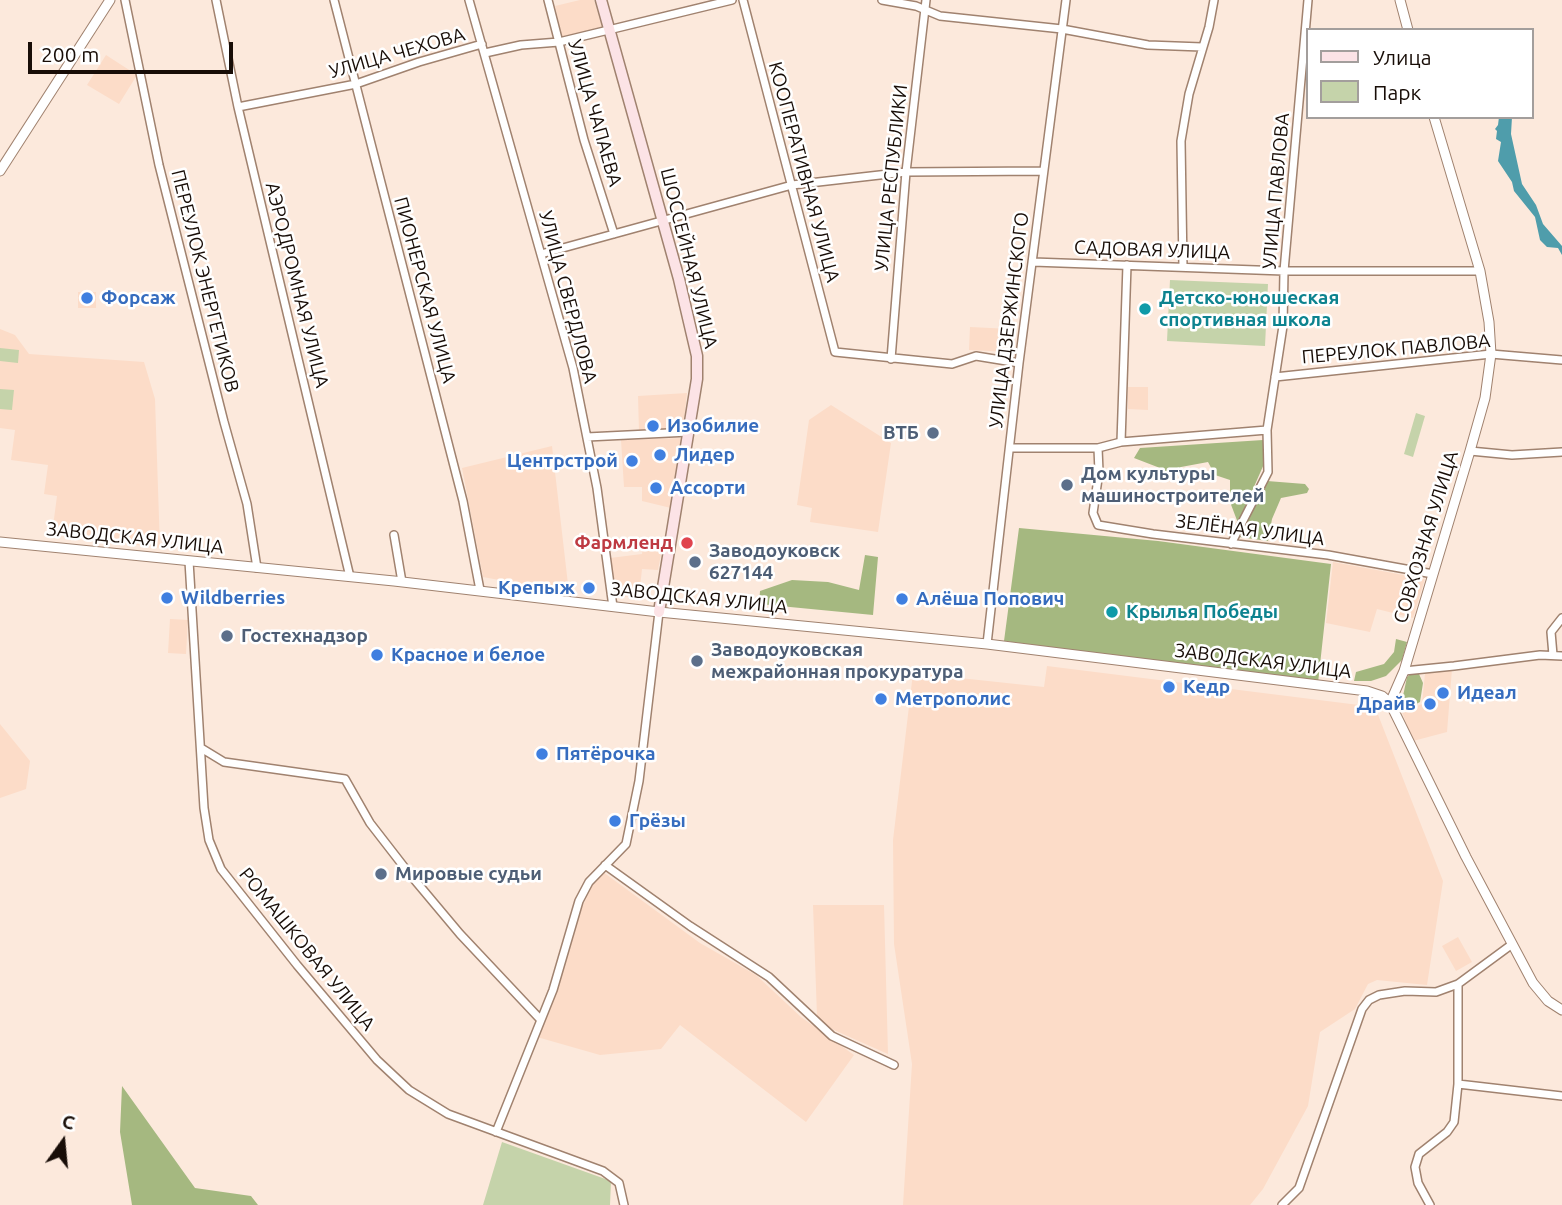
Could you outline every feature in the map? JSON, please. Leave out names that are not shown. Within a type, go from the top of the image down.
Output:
[{"type":"main road","name":"ШОССЕЙНАЯ УЛИЦА","points":[[601,0],[691,320],[697,356],[697,379],[659,612]]},
{"type":"street","points":[[0,172],[110,0]]},
{"type":"street","name":"ПЕРЕУЛОК ЭНЕРГЕТИКОВ","points":[[125,0],[162,177],[247,504],[257,568]]},
{"type":"street","name":"АЭРОДРОМНАЯ УЛИЦА","points":[[216,0],[238,107],[349,577]]},
{"type":"street","name":"ПИОНЕРСКАЯ УЛИЦА","points":[[334,0],[463,501],[480,590]]},
{"type":"street","name":"УЛИЦА СВЕРДЛОВА","points":[[469,0],[573,368],[597,488],[613,607]]},
{"type":"street","name":"УЛИЦА ЧАПАЕВА","points":[[548,0],[584,140],[614,234]]},
{"type":"street","points":[[485,53],[521,45],[559,42],[732,0]]},
{"type":"street","name":"КООПЕРАТИВНАЯ УЛИЦА","points":[[743,0],[835,352],[891,359]]},
{"type":"street","points":[[882,0],[916,6],[940,16],[1062,29],[1148,45],[1202,47]]},
{"type":"street","name":"УЛИЦА РЕСПУБЛИКИ","points":[[891,359],[906,172],[926,0]]},
{"type":"street","name":"УЛИЦА ДЗЕРЖИНСКОГО","points":[[987,644],[1019,363],[1066,0]]},
{"type":"street","points":[[1183,267],[1181,141],[1189,94],[1214,0]]},
{"type":"street","name":"УЛИЦА ПАВЛОВА","points":[[1231,544],[1268,472],[1267,430],[1283,326],[1284,271],[1308,0]]},
{"type":"street","points":[[1400,0],[1407,28]]},
{"type":"street","name":"УЛИЦА ЧЕХОВА","points":[[238,107],[356,84],[482,44]]},
{"type":"street","name":"СОВХОЗНАЯ УЛИЦА","points":[[1390,703],[1404,671],[1470,451],[1485,398],[1491,354],[1489,322],[1480,271],[1435,119]]},
{"type":"street","points":[[541,254],[792,186],[906,172],[1044,171]]},
{"type":"street","name":"САДОВАЯ УЛИЦА","points":[[1033,262],[1284,271],[1480,271]]},
{"type":"street","points":[[1121,442],[1127,265]]},
{"type":"street","name":"ПЕРЕУЛОК ПАВЛОВА","points":[[1275,377],[1491,354],[1562,360]]},
{"type":"street","points":[[891,359],[952,364],[976,356],[1019,363]]},
{"type":"street","points":[[1010,448],[1098,449],[1121,442],[1267,430]]},
{"type":"street","points":[[587,437],[688,432]]},
{"type":"street","name":"ЗЕЛЁНАЯ УЛИЦА","points":[[1098,449],[1093,513],[1098,524],[1328,555],[1433,574]]},
{"type":"street","points":[[1470,451],[1512,455],[1562,452]]},
{"type":"street","points":[[394,535],[402,582]]},
{"type":"street","name":"ЗАВОДСКАЯ УЛИЦА","points":[[0,542],[987,644],[1367,691],[1382,696],[1390,703]]},
{"type":"street","name":"РОМАШКОВАЯ УЛИЦА","points":[[189,561],[204,808],[209,840],[221,869],[377,1060],[409,1090],[447,1114],[603,1171],[619,1183],[624,1205]]},
{"type":"street","points":[[496,1132],[553,990],[579,901],[589,882],[626,844],[634,814],[659,612]]},
{"type":"street","points":[[1404,671],[1540,655],[1558,656],[1551,632],[1562,618]]},
{"type":"street","points":[[1390,703],[1511,945],[1533,983],[1548,1001],[1562,1010]]},
{"type":"street","points":[[201,748],[224,762],[345,779],[370,822],[408,872],[460,934],[540,1019]]},
{"type":"street","points":[[604,865],[769,978],[832,1036],[894,1065]]},
{"type":"street","points":[[1282,1205],[1299,1188],[1362,1009],[1369,1000],[1379,995],[1405,991],[1436,992],[1458,984],[1511,945]]},
{"type":"street","points":[[1430,1205],[1418,1183],[1415,1167],[1419,1154],[1447,1132],[1454,1122],[1458,1084],[1458,984]]},
{"type":"street","points":[[1458,1084],[1562,1096]]},
{"type":"shaded area","points":[[580,0],[594,0],[602,27],[562,37],[555,6]]},
{"type":"shaded area","points":[[106,55],[137,75],[119,104],[87,85]]},
{"type":"shaded area","points":[[78,292],[96,292],[96,308],[78,308]]},
{"type":"shaded area","points":[[970,327],[1011,329],[1010,352],[969,350]]},
{"type":"shaded area","points":[[0,329],[15,335],[29,354],[144,362],[155,399],[160,548],[52,534],[57,496],[44,494],[48,465],[11,460],[15,430],[0,428]]},
{"type":"shaded area","points":[[1128,387],[1148,387],[1148,410],[1128,409]]},
{"type":"shaded area","points":[[687,393],[683,431],[639,431],[638,396]]},
{"type":"shaded area","points":[[831,405],[891,443],[878,532],[810,522],[812,508],[797,505],[809,420]]},
{"type":"shaded area","points":[[682,438],[671,508],[642,501],[642,487],[624,487],[621,440]]},
{"type":"shaded area","points":[[552,446],[569,593],[483,577],[462,468]]},
{"type":"shaded area","points":[[643,542],[663,544],[658,570],[642,569],[639,596],[614,597],[610,558],[642,554]]},
{"type":"shaded area","points":[[1333,562],[1425,579],[1413,618],[1377,609],[1370,632],[1326,623]]},
{"type":"shaded area","points":[[170,619],[188,620],[186,654],[168,653]]},
{"type":"shaded area","points":[[1047,666],[1375,707],[1443,881],[1427,985],[1377,980],[1368,984],[1355,1009],[1320,1032],[1308,1106],[1263,1189],[1250,1205],[903,1205],[912,1064],[894,944],[893,840],[913,673],[1044,687]]},
{"type":"shaded area","points":[[1452,669],[1447,732],[1413,741],[1402,712],[1422,704],[1425,673]]},
{"type":"shaded area","points":[[0,724],[30,761],[26,789],[0,798]]},
{"type":"shaded area","points":[[603,872],[700,943],[756,975],[801,1017],[854,1055],[806,1122],[680,1025],[661,1049],[600,1055],[537,1037],[576,922],[593,882]]},
{"type":"shaded area","points":[[813,905],[884,905],[888,1054],[825,1026],[817,1016]]},
{"type":"shaded area","points":[[1458,937],[1472,962],[1456,971],[1442,946]]},
{"type":"green space","points":[[1170,280],[1268,284],[1265,346],[1167,341]]},
{"type":"green space","points":[[0,348],[19,350],[18,363],[0,361]]},
{"type":"green space","points":[[0,389],[14,390],[12,410],[0,409]]},
{"type":"green space","points":[[1416,413],[1425,416],[1413,457],[1404,454]]},
{"type":"green space","points":[[1263,440],[1264,464],[1238,523],[1230,502],[1230,480],[1215,475],[1208,462],[1181,467],[1165,477],[1156,477],[1160,468],[1134,458],[1140,448]]},
{"type":"green space","points":[[1267,481],[1305,484],[1309,489],[1307,493],[1281,498],[1272,519],[1268,541],[1239,537]]},
{"type":"green space","points":[[1019,528],[1158,541],[1331,564],[1318,683],[1004,641]]},
{"type":"green space","points":[[865,555],[878,557],[873,615],[759,604],[760,591],[792,580],[828,582],[859,590]]},
{"type":"green space","points":[[1396,639],[1407,642],[1402,660],[1386,676],[1371,681],[1354,681],[1356,672],[1384,664],[1394,652]]},
{"type":"green space","points":[[1412,673],[1419,674],[1423,683],[1420,702],[1414,705],[1406,704],[1403,696],[1407,677]]},
{"type":"green space","points":[[122,1086],[195,1188],[251,1196],[258,1205],[132,1205],[120,1132]]},
{"type":"green space","points":[[502,1142],[611,1181],[610,1205],[483,1205]]},
{"type":"water","points":[[1499,119],[1512,119],[1511,134],[1522,184],[1536,205],[1543,224],[1562,246],[1562,255],[1558,248],[1547,247],[1540,240],[1535,217],[1514,191],[1512,182],[1498,161],[1501,142],[1496,139],[1495,129]]},
{"type":"place","name":"Форсаж","points":[[87,298]]},
{"type":"place","name":"Детско-юношеская спортивная школа","points":[[1145,309]]},
{"type":"place","name":"Изобилие","points":[[653,426]]},
{"type":"place","name":"ВТБ","points":[[933,433]]},
{"type":"place","name":"Лидер","points":[[660,455]]},
{"type":"place","name":"Центрстрой","points":[[632,461]]},
{"type":"place","name":"Дом культуры машиностроителей","points":[[1067,485]]},
{"type":"place","name":"Ассорти","points":[[656,488]]},
{"type":"place","name":"Фармленд","points":[[687,543]]},
{"type":"place","name":"Заводоуковск 627144","points":[[695,562]]},
{"type":"place","name":"Крепыж","points":[[589,588]]},
{"type":"place","name":"Wildberries","points":[[167,598]]},
{"type":"place","name":"Алёша Попович","points":[[902,599]]},
{"type":"place","name":"Крылья Победы","points":[[1112,612]]},
{"type":"place","name":"Гостехнадзор","points":[[227,636]]},
{"type":"place","name":"Красное и белое","points":[[377,655]]},
{"type":"place","name":"Заводоуковская межрайонная прокуратура","points":[[697,661]]},
{"type":"place","name":"Кедр","points":[[1169,687]]},
{"type":"place","name":"Идеал","points":[[1443,693]]},
{"type":"place","name":"Метрополис","points":[[881,699]]},
{"type":"place","name":"Драйв","points":[[1430,704]]},
{"type":"place","name":"Пятёрочка","points":[[542,754]]},
{"type":"place","name":"Грёзы","points":[[615,821]]},
{"type":"place","name":"Мировые судьи","points":[[381,874]]}]
